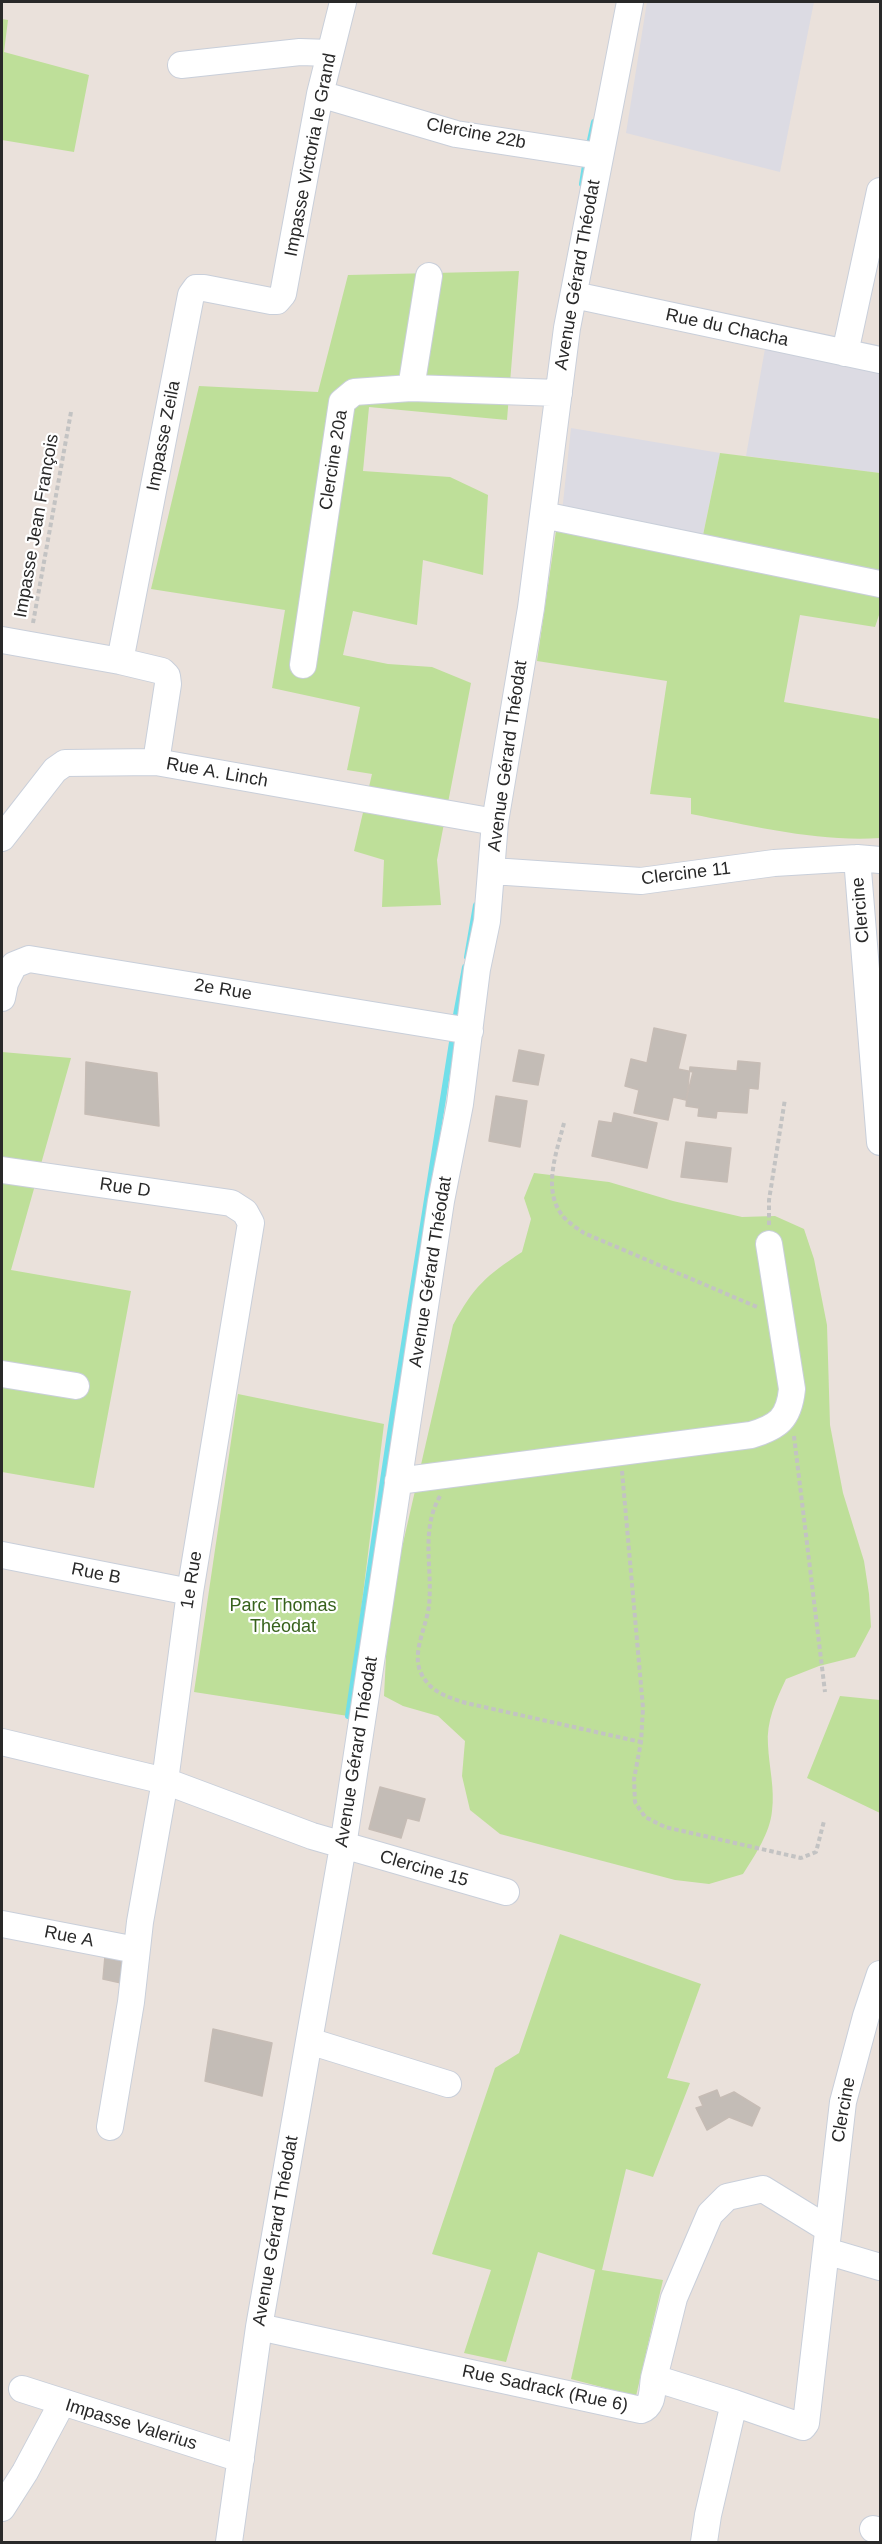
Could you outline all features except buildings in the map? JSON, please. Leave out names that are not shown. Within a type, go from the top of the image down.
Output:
[{"type":"street","name":"Impasse Victoria le Grand","points":[[271,301],[278,301],[283,294],[320,94],[344,2]]},
{"type":"street","name":"Avenue Gérard Théodat","points":[[235,2542],[241,2459],[259,2327],[343,1846],[441,1201],[460,1104],[477,969],[487,921],[492,871],[491,821],[514,718],[574,295],[590,154],[630,2]]},
{"type":"street","points":[[181,65],[300,52],[330,53]]},
{"type":"street","name":"Clercine 22b","points":[[320,94],[456,134],[590,154]]},
{"type":"street","points":[[845,353],[880,191]]},
{"type":"street","points":[[411,388],[429,276]]},
{"type":"street","name":"Impasse Zeila","points":[[120,661],[191,295],[196,288],[204,288],[271,301]]},
{"type":"street","name":"Rue du Chacha","points":[[574,295],[880,360]]},
{"type":"street","name":"Clercine 20a","points":[[303,666],[342,402],[354,392],[411,388],[559,393]]},
{"type":"street","points":[[543,515],[880,584]]},
{"type":"street","name":"Rue A. Linch","points":[[2,640],[120,661],[162,671],[167,676],[168,684],[156,762],[491,821]]},
{"type":"street","points":[[2,838],[56,770],[65,763],[156,762]]},
{"type":"street","name":"Clercine 11","points":[[492,871],[641,881],[774,863],[869,859]]},
{"type":"street","name":"Clercine","points":[[869,859],[880,1142]]},
{"type":"street","name":"2e Rue","points":[[2,999],[5,983],[14,965],[29,958],[470,1031]]},
{"type":"street","name":"Rue D","points":[[2,1170],[231,1203],[245,1212]]},
{"type":"street","name":"1e Rue","points":[[110,2127],[131,2002],[136,1950],[165,1781],[190,1592],[251,1224],[245,1212]]},
{"type":"street","points":[[398,1481],[751,1435],[769,1430],[782,1421],[791,1406],[792,1389],[769,1244]]},
{"type":"street","points":[[2,1374],[76,1386]]},
{"type":"street","name":"Rue B","points":[[2,1555],[190,1592]]},
{"type":"street","name":"Clercine 15","points":[[2,1742],[165,1781],[312,1836],[506,1892]]},
{"type":"street","name":"Rue A","points":[[2,1924],[136,1950]]},
{"type":"street","name":"Clercine","points":[[827,2240],[843,2102],[873,2019],[880,1974]]},
{"type":"street","points":[[309,2041],[448,2084]]},
{"type":"street","name":"Rue Sadrack (Rue 6)","points":[[259,2327],[641,2410],[646,2409],[651,2403],[654,2378],[678,2288],[710,2214],[728,2197],[763,2189],[827,2240],[880,2267]]},
{"type":"street","points":[[654,2378],[734,2403],[800,2428],[805,2426],[827,2240]]},
{"type":"street","name":"Impasse Valerius","points":[[22,2389],[241,2459]]},
{"type":"street","points":[[2,2508],[25,2472],[62,2403]]},
{"type":"street","points":[[704,2542],[734,2403]]},
{"type":"path","name":"Impasse Jean François","points":[[29,645],[71,412]]},
{"type":"path","points":[[769,1244],[769,1200],[785,1100]]},
{"type":"path","points":[[564,1122],[553,1168],[552,1194],[562,1216],[584,1233],[610,1245],[782,1317]]},
{"type":"path","points":[[791,1406],[825,1692]]},
{"type":"path","points":[[620,1452],[643,1708],[641,1742],[634,1779],[635,1802],[645,1817],[665,1827],[801,1858],[816,1852],[824,1821]]},
{"type":"path","points":[[459,1473],[445,1488],[435,1504],[429,1525],[427,1551],[430,1585],[429,1608],[418,1653],[420,1671],[429,1687],[447,1697],[466,1703],[641,1742]]},
{"type":"shaded area","points":[[647,2],[814,2],[780,172],[626,133]]},
{"type":"shaded area","points":[[766,343],[880,367],[880,473],[746,456]]},
{"type":"shaded area","points":[[571,428],[720,453],[702,540],[562,512]]},
{"type":"green space","points":[[2,19],[8,20],[4,52],[89,75],[74,152],[2,140]]},
{"type":"green space","points":[[519,271],[507,420],[369,407],[363,471],[450,477],[488,495],[483,575],[423,560],[417,625],[353,611],[343,655],[388,664],[432,667],[471,683],[437,860],[441,905],[382,907],[384,860],[354,851],[372,774],[347,770],[360,707],[272,688],[285,610],[151,589],[199,386],[318,392],[348,275]]},
{"type":"green space","points":[[720,453],[880,473],[880,573],[702,540]]},
{"type":"green space","points":[[556,531],[880,594],[880,612],[875,627],[800,615],[784,702],[880,719],[880,838],[833,838],[761,828],[691,814],[691,798],[650,794],[667,681],[537,661]]},
{"type":"green space","points":[[2,1052],[71,1058],[11,1270],[131,1291],[94,1488],[2,1472]]},
{"type":"green space","points":[[534,1173],[609,1182],[673,1201],[742,1217],[775,1216],[804,1229],[814,1259],[827,1325],[830,1425],[843,1493],[864,1561],[871,1627],[855,1657],[819,1666],[786,1679],[775,1703],[768,1736],[773,1794],[768,1827],[761,1844],[743,1874],[709,1884],[675,1880],[500,1834],[470,1810],[462,1776],[465,1741],[438,1716],[403,1706],[384,1696],[387,1637],[398,1565],[453,1325],[482,1283],[522,1252],[531,1219],[524,1198]]},
{"type":"green space","name":"Parc Thomas Théodat","points":[[238,1394],[384,1424],[348,1716],[194,1692]]},
{"type":"green space","points":[[840,1696],[880,1700],[880,1813],[807,1778]]},
{"type":"green space","points":[[560,1934],[701,1984],[667,2078],[690,2083],[653,2177],[626,2169],[602,2270],[663,2280],[636,2396],[571,2379],[595,2270],[538,2252],[506,2362],[464,2353],[491,2270],[432,2254],[495,2068],[519,2053]]},
{"type":"waterway","points":[[589,145],[594,122]]},
{"type":"waterway","points":[[582,184],[586,159]]},
{"type":"waterway","points":[[467,957],[476,905]]},
{"type":"waterway","points":[[455,1020],[465,967]]},
{"type":"waterway","points":[[348,1716],[453,1036]]}]
